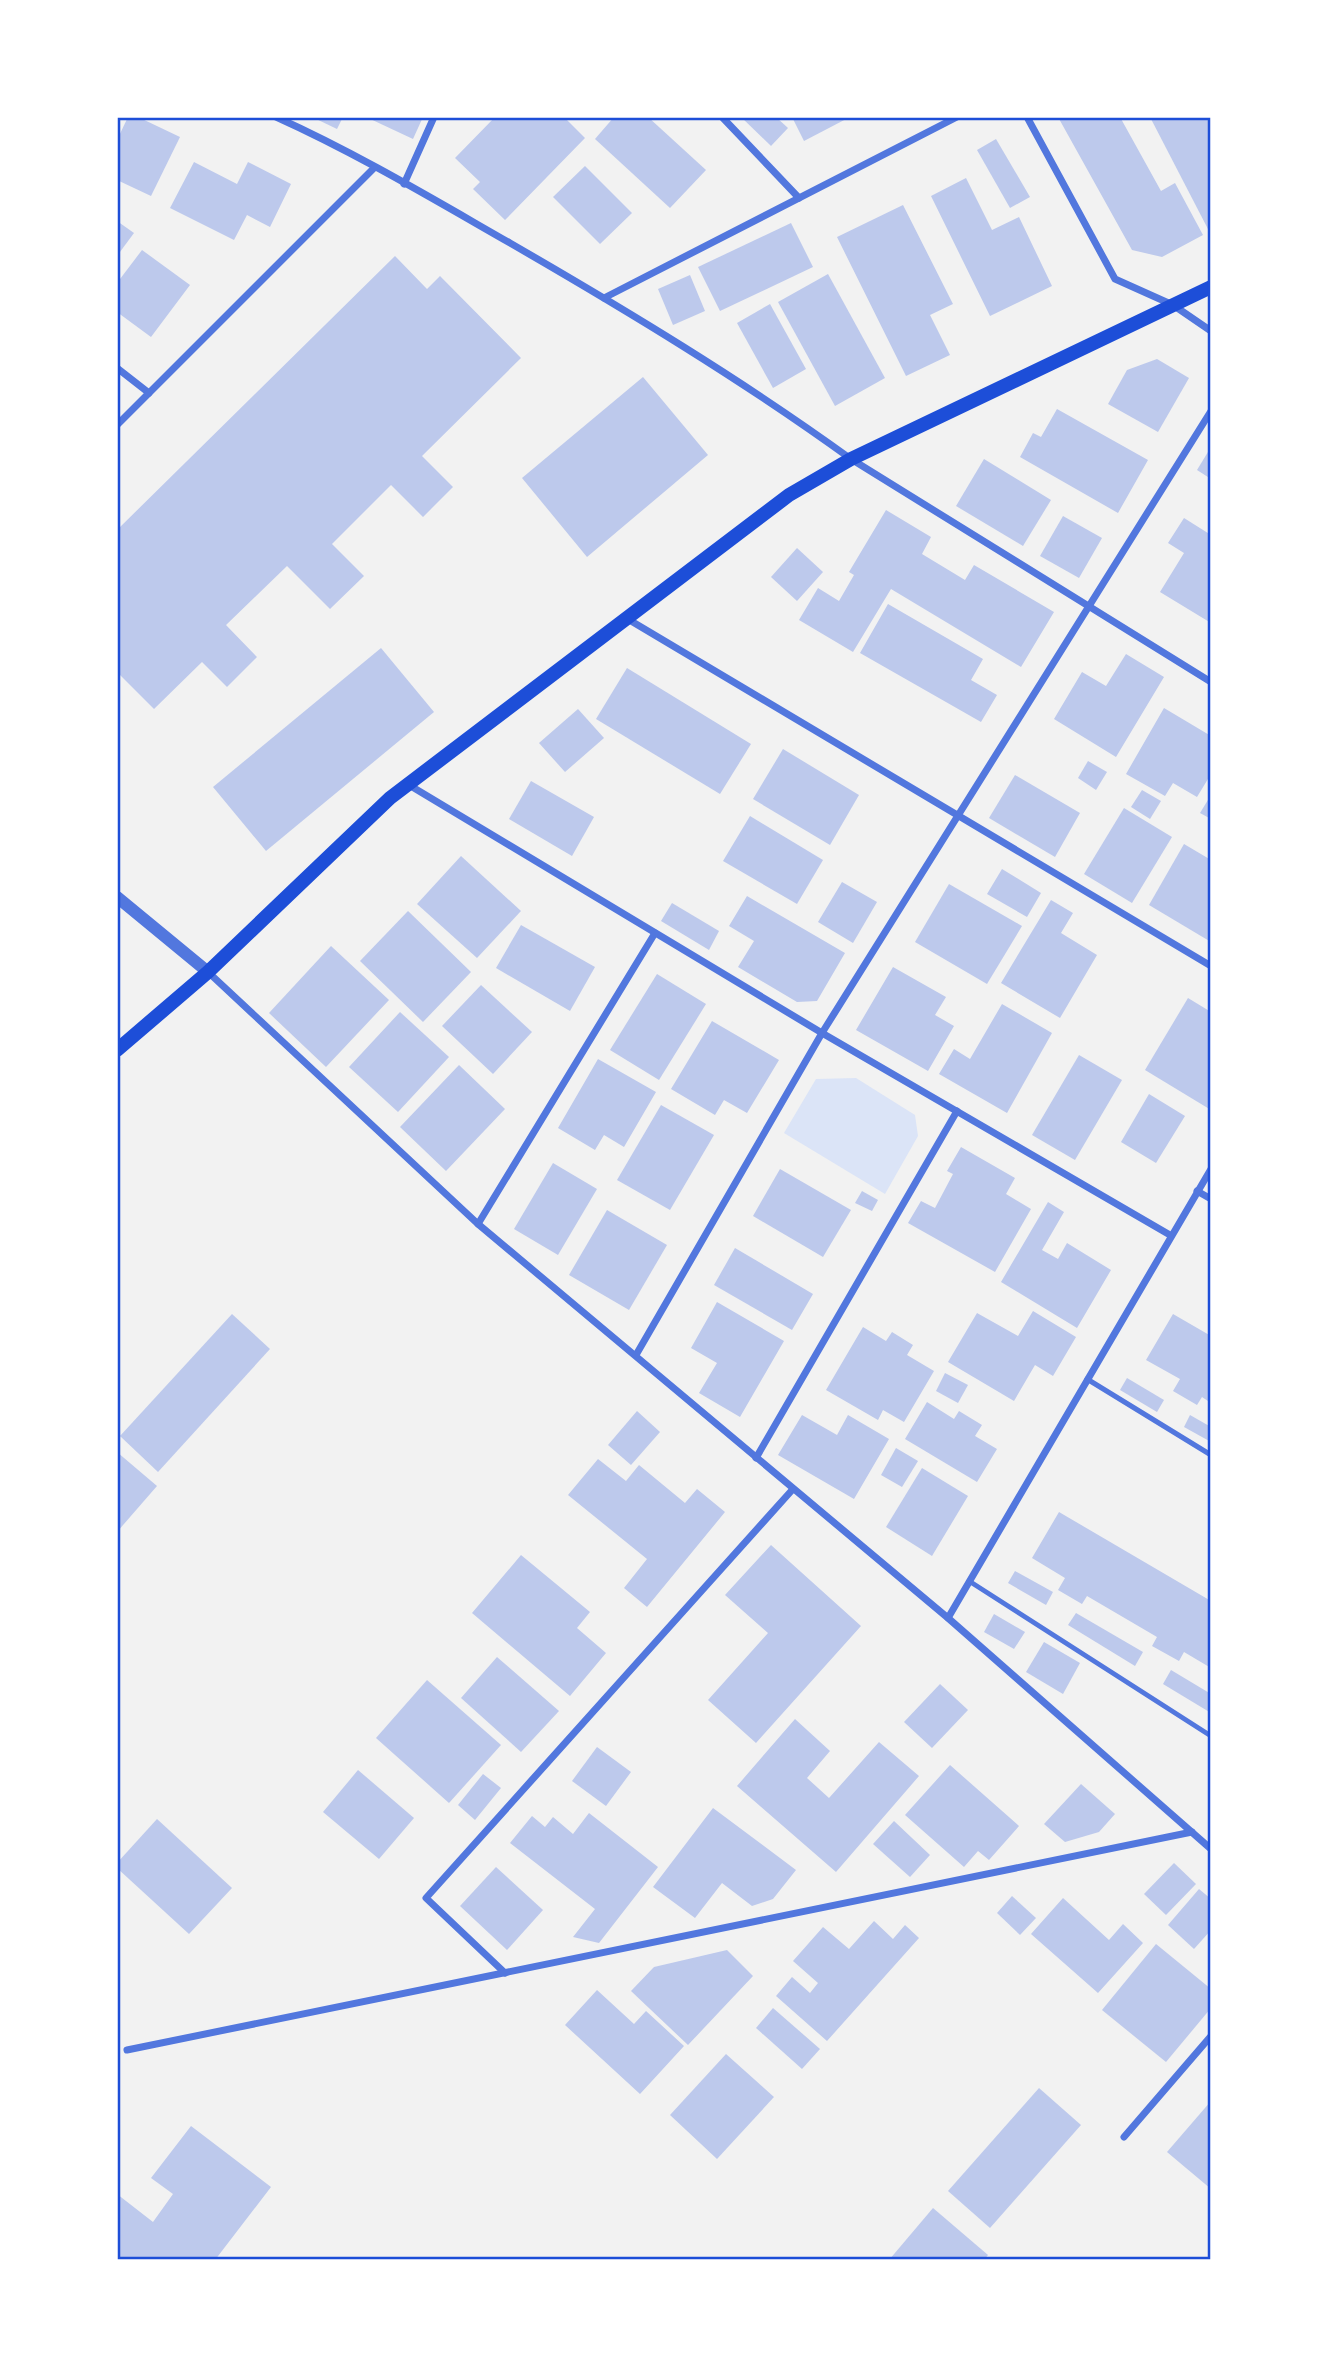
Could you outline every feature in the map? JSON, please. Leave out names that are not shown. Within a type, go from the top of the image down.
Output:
[{"type":"main road","points":[[117,1050],[208,972],[390,798],[789,495],[851,458],[1211,287]]},
{"type":"street","points":[[276,117],[404,184],[604,298],[800,422],[851,458],[1211,682]]},
{"type":"street","points":[[404,184],[434,117]]},
{"type":"street","points":[[722,117],[799,198]]},
{"type":"street","points":[[604,298],[957,117]]},
{"type":"street","points":[[1027,117],[1115,279],[1173,305],[1211,331]]},
{"type":"street","points":[[117,425],[374,168]]},
{"type":"street","points":[[117,368],[149,393]]},
{"type":"street","points":[[636,1355],[822,1032],[1211,411]]},
{"type":"street","points":[[626,618],[1211,966]]},
{"type":"street","points":[[408,785],[822,1032],[1170,1235]]},
{"type":"street","points":[[117,897],[208,972],[478,1224],[948,1618],[1211,1849]]},
{"type":"street","points":[[478,1224],[655,933]]},
{"type":"street","points":[[756,1458],[957,1111]]},
{"type":"street","points":[[948,1618],[1211,1169]]},
{"type":"street","points":[[1198,1191],[1211,1199]]},
{"type":"street","points":[[505,1973],[426,1898],[793,1489]]},
{"type":"street","points":[[127,2050],[1192,1832]]},
{"type":"street","points":[[1124,2137],[1211,2036]]},
{"type":"lane","points":[[1087,1379],[1211,1455]]},
{"type":"lane","points":[[969,1581],[1211,1736]]},
{"type":"shaded area","points":[[856,1078],[915,1115],[918,1136],[885,1194],[784,1133],[816,1079]]},
{"type":"building","points":[[128,117],[138,117],[180,137],[151,196],[117,180],[117,140]]},
{"type":"building","points":[[312,117],[343,117],[337,129]]},
{"type":"building","points":[[366,117],[423,117],[413,139]]},
{"type":"building","points":[[495,117],[564,117],[585,138],[505,220],[473,189],[480,182],[455,158]]},
{"type":"building","points":[[614,117],[648,117],[706,170],[670,208],[595,139]]},
{"type":"building","points":[[741,117],[776,117],[788,128],[771,146]]},
{"type":"building","points":[[792,117],[850,117],[804,141]]},
{"type":"building","points":[[1058,117],[1120,117],[1161,191],[1175,183],[1203,235],[1162,257],[1132,250]]},
{"type":"building","points":[[1150,117],[1211,117],[1211,230],[1209,231]]},
{"type":"building","points":[[996,139],[1030,197],[1010,208],[977,150]]},
{"type":"building","points":[[194,162],[237,184],[248,162],[291,184],[270,227],[247,215],[234,240],[170,208]]},
{"type":"building","points":[[585,166],[632,213],[600,244],[553,197]]},
{"type":"building","points":[[966,178],[992,230],[1019,217],[1052,286],[990,316],[931,196]]},
{"type":"building","points":[[903,205],[953,304],[930,315],[950,355],[906,376],[837,237]]},
{"type":"building","points":[[117,221],[134,233],[117,256]]},
{"type":"building","points":[[791,223],[813,267],[720,311],[698,267]]},
{"type":"building","points":[[142,250],[190,285],[151,337],[117,312],[117,283]]},
{"type":"building","points":[[395,256],[427,289],[440,276],[521,358],[422,456],[453,487],[423,517],[391,485],[332,544],[364,576],[330,609],[287,566],[226,625],[257,657],[227,687],[202,662],[154,709],[117,672],[117,530]]},
{"type":"building","points":[[828,274],[885,378],[835,406],[778,302]]},
{"type":"building","points":[[690,275],[705,311],[673,325],[658,289]]},
{"type":"building","points":[[770,304],[806,369],[773,388],[737,323]]},
{"type":"building","points":[[1157,359],[1189,378],[1158,432],[1108,404],[1127,370]]},
{"type":"building","points":[[643,377],[708,455],[587,557],[522,478]]},
{"type":"building","points":[[1057,409],[1148,460],[1118,513],[1020,457],[1033,433],[1041,437]]},
{"type":"building","points":[[1211,447],[1211,479],[1197,470]]},
{"type":"building","points":[[984,459],[1051,500],[1023,546],[956,506]]},
{"type":"building","points":[[886,510],[931,537],[922,554],[965,580],[974,565],[1054,612],[1021,667],[891,589],[853,652],[799,620],[818,588],[839,601],[854,575],[849,572]]},
{"type":"building","points":[[1063,516],[1102,538],[1079,578],[1040,556]]},
{"type":"building","points":[[1184,518],[1211,535],[1211,623],[1160,592],[1184,553],[1168,543]]},
{"type":"building","points":[[797,548],[823,572],[797,601],[771,577]]},
{"type":"building","points":[[888,604],[983,659],[971,680],[997,695],[981,722],[860,653]]},
{"type":"building","points":[[381,648],[434,712],[266,851],[213,787]]},
{"type":"building","points":[[1126,654],[1164,677],[1116,757],[1054,719],[1082,672],[1106,686]]},
{"type":"building","points":[[627,668],[751,744],[720,794],[596,719]]},
{"type":"building","points":[[1164,708],[1211,736],[1211,774],[1197,797],[1173,783],[1165,796],[1126,774]]},
{"type":"building","points":[[578,709],[604,738],[565,772],[539,743]]},
{"type":"building","points":[[783,749],[859,795],[830,845],[753,799]]},
{"type":"building","points":[[1088,761],[1107,772],[1096,790],[1078,778]]},
{"type":"building","points":[[1015,775],[1080,813],[1055,857],[989,818]]},
{"type":"building","points":[[531,781],[594,817],[572,856],[509,819]]},
{"type":"building","points":[[1142,790],[1161,801],[1150,819],[1131,807]]},
{"type":"building","points":[[1211,795],[1211,819],[1200,813]]},
{"type":"building","points":[[1124,808],[1172,837],[1132,903],[1084,874]]},
{"type":"building","points":[[750,816],[823,860],[797,904],[723,861]]},
{"type":"building","points":[[1184,844],[1211,860],[1211,942],[1149,905]]},
{"type":"building","points":[[461,856],[521,911],[477,958],[417,904]]},
{"type":"building","points":[[1002,869],[1041,893],[1027,917],[987,894]]},
{"type":"building","points":[[842,882],[877,902],[853,943],[818,922]]},
{"type":"building","points":[[949,884],[1022,926],[987,984],[915,942]]},
{"type":"building","points":[[747,896],[845,953],[817,1001],[797,1002],[738,967],[754,941],[729,926]]},
{"type":"building","points":[[1051,900],[1073,913],[1061,933],[1097,955],[1060,1018],[1001,983]]},
{"type":"building","points":[[672,903],[719,931],[709,950],[661,921]]},
{"type":"building","points":[[408,911],[471,972],[423,1022],[360,961]]},
{"type":"building","points":[[521,925],[595,967],[570,1011],[496,968]]},
{"type":"building","points":[[331,946],[389,1000],[326,1067],[269,1013]]},
{"type":"building","points":[[893,967],[946,997],[935,1015],[954,1026],[928,1071],[856,1030]]},
{"type":"building","points":[[657,974],[706,1004],[659,1080],[610,1050]]},
{"type":"building","points":[[481,985],[532,1032],[493,1074],[442,1026]]},
{"type":"building","points":[[1188,998],[1211,1012],[1211,1110],[1145,1070]]},
{"type":"building","points":[[1002,1004],[1052,1033],[1007,1113],[939,1074],[954,1049],[970,1059]]},
{"type":"building","points":[[400,1012],[449,1057],[398,1112],[349,1067]]},
{"type":"building","points":[[712,1021],[779,1060],[747,1113],[724,1100],[715,1115],[671,1089]]},
{"type":"building","points":[[1079,1055],[1122,1080],[1075,1160],[1032,1135]]},
{"type":"building","points":[[598,1059],[656,1092],[624,1147],[604,1135],[595,1150],[558,1128]]},
{"type":"building","points":[[459,1065],[505,1109],[446,1171],[400,1127]]},
{"type":"building","points":[[1149,1094],[1185,1116],[1156,1163],[1121,1142]]},
{"type":"building","points":[[661,1105],[714,1135],[670,1210],[617,1180]]},
{"type":"building","points":[[961,1147],[1015,1178],[1006,1194],[1031,1209],[995,1272],[908,1223],[921,1201],[935,1208],[953,1174],[947,1171]]},
{"type":"building","points":[[553,1163],[597,1189],[558,1255],[514,1229]]},
{"type":"building","points":[[780,1169],[851,1210],[823,1257],[753,1216]]},
{"type":"building","points":[[862,1191],[878,1200],[872,1211],[855,1203]]},
{"type":"building","points":[[1048,1202],[1064,1212],[1042,1250],[1058,1259],[1067,1243],[1111,1270],[1077,1328],[1001,1282]]},
{"type":"building","points":[[607,1210],[667,1245],[629,1310],[569,1275]]},
{"type":"building","points":[[735,1248],[813,1294],[792,1330],[714,1285]]},
{"type":"building","points":[[717,1302],[784,1341],[740,1417],[699,1393],[717,1363],[691,1348]]},
{"type":"building","points":[[1033,1311],[1076,1337],[1053,1376],[1035,1365],[1014,1401],[948,1362],[977,1313],[1018,1336]]},
{"type":"building","points":[[232,1314],[270,1349],[158,1472],[120,1436]]},
{"type":"building","points":[[1173,1314],[1211,1336],[1211,1403],[1202,1397],[1197,1405],[1173,1391],[1180,1379],[1146,1360]]},
{"type":"building","points":[[863,1327],[886,1341],[892,1332],[913,1345],[907,1355],[934,1371],[904,1422],[883,1410],[878,1420],[826,1390]]},
{"type":"building","points":[[945,1373],[968,1385],[958,1403],[936,1391]]},
{"type":"building","points":[[1127,1378],[1164,1400],[1157,1412],[1120,1390]]},
{"type":"building","points":[[927,1402],[954,1419],[959,1411],[982,1425],[975,1436],[997,1449],[977,1482],[905,1439]]},
{"type":"building","points":[[637,1411],[660,1432],[631,1465],[608,1445]]},
{"type":"building","points":[[802,1415],[837,1435],[848,1415],[889,1439],[854,1499],[778,1455]]},
{"type":"building","points":[[1190,1415],[1211,1427],[1211,1442],[1184,1427]]},
{"type":"building","points":[[896,1448],[918,1461],[902,1487],[881,1475]]},
{"type":"building","points":[[117,1452],[157,1486],[117,1532]]},
{"type":"building","points":[[598,1459],[626,1481],[639,1465],[685,1503],[697,1489],[725,1512],[647,1607],[624,1588],[647,1559],[568,1495]]},
{"type":"building","points":[[922,1468],[968,1496],[932,1556],[886,1527]]},
{"type":"building","points":[[1059,1512],[1211,1601],[1211,1668],[1184,1652],[1179,1661],[1152,1646],[1157,1637],[1087,1596],[1082,1604],[1058,1590],[1065,1578],[1032,1558]]},
{"type":"building","points":[[771,1545],[861,1626],[756,1743],[708,1700],[768,1633],[725,1595]]},
{"type":"building","points":[[521,1555],[590,1612],[577,1628],[606,1653],[570,1696],[472,1613]]},
{"type":"building","points":[[1015,1571],[1053,1592],[1046,1605],[1008,1583]]},
{"type":"building","points":[[1076,1613],[1143,1652],[1135,1666],[1068,1625]]},
{"type":"building","points":[[994,1614],[1025,1632],[1014,1649],[984,1632]]},
{"type":"building","points":[[1044,1642],[1080,1663],[1063,1694],[1026,1672]]},
{"type":"building","points":[[497,1657],[559,1711],[521,1752],[461,1698]]},
{"type":"building","points":[[1171,1670],[1211,1694],[1211,1713],[1163,1684]]},
{"type":"building","points":[[427,1680],[501,1745],[449,1803],[376,1738]]},
{"type":"building","points":[[940,1684],[968,1710],[932,1748],[904,1722]]},
{"type":"building","points":[[795,1719],[830,1751],[807,1778],[829,1798],[879,1742],[919,1776],[836,1872],[737,1786]]},
{"type":"building","points":[[597,1747],[631,1772],[606,1806],[572,1781]]},
{"type":"building","points":[[950,1765],[1019,1826],[989,1860],[978,1851],[964,1867],[905,1815]]},
{"type":"building","points":[[358,1770],[414,1818],[379,1859],[323,1812]]},
{"type":"building","points":[[483,1774],[501,1788],[475,1820],[458,1805]]},
{"type":"building","points":[[1081,1784],[1115,1814],[1099,1832],[1065,1842],[1044,1824]]},
{"type":"building","points":[[713,1808],[796,1870],[773,1899],[752,1906],[722,1883],[695,1918],[653,1887]]},
{"type":"building","points":[[589,1813],[658,1867],[599,1943],[573,1937],[595,1909],[510,1843],[532,1816],[545,1827],[553,1817],[573,1834]]},
{"type":"building","points":[[157,1819],[232,1888],[189,1934],[117,1868],[117,1863]]},
{"type":"building","points":[[894,1821],[930,1855],[910,1877],[873,1844]]},
{"type":"building","points":[[1174,1863],[1196,1884],[1166,1915],[1144,1894]]},
{"type":"building","points":[[496,1867],[543,1910],[507,1950],[460,1906]]},
{"type":"building","points":[[1199,1889],[1211,1899],[1211,1930],[1194,1949],[1168,1925]]},
{"type":"building","points":[[1012,1896],[1036,1918],[1020,1935],[997,1913]]},
{"type":"building","points":[[1063,1898],[1109,1940],[1123,1924],[1143,1943],[1098,1993],[1031,1934]]},
{"type":"building","points":[[874,1921],[893,1939],[905,1925],[919,1938],[827,2041],[776,1996],[792,1977],[810,1993],[818,1983],[793,1961],[823,1927],[849,1949]]},
{"type":"building","points":[[1156,1944],[1211,1989],[1211,2008],[1166,2062],[1102,2010]]},
{"type":"building","points":[[727,1950],[753,1976],[688,2045],[631,1991],[654,1967]]},
{"type":"building","points":[[597,1990],[634,2024],[646,2011],[684,2046],[640,2094],[565,2025]]},
{"type":"building","points":[[773,2008],[820,2049],[802,2069],[756,2028]]},
{"type":"building","points":[[726,2054],[774,2097],[717,2159],[670,2115]]},
{"type":"building","points":[[1039,2088],[1081,2125],[990,2228],[948,2191]]},
{"type":"building","points":[[1211,2101],[1211,2189],[1167,2152]]},
{"type":"building","points":[[191,2126],[271,2187],[215,2260],[117,2260],[117,2194],[153,2222],[173,2194],[151,2178]]},
{"type":"building","points":[[933,2208],[988,2255],[984,2260],[889,2260]]}]
